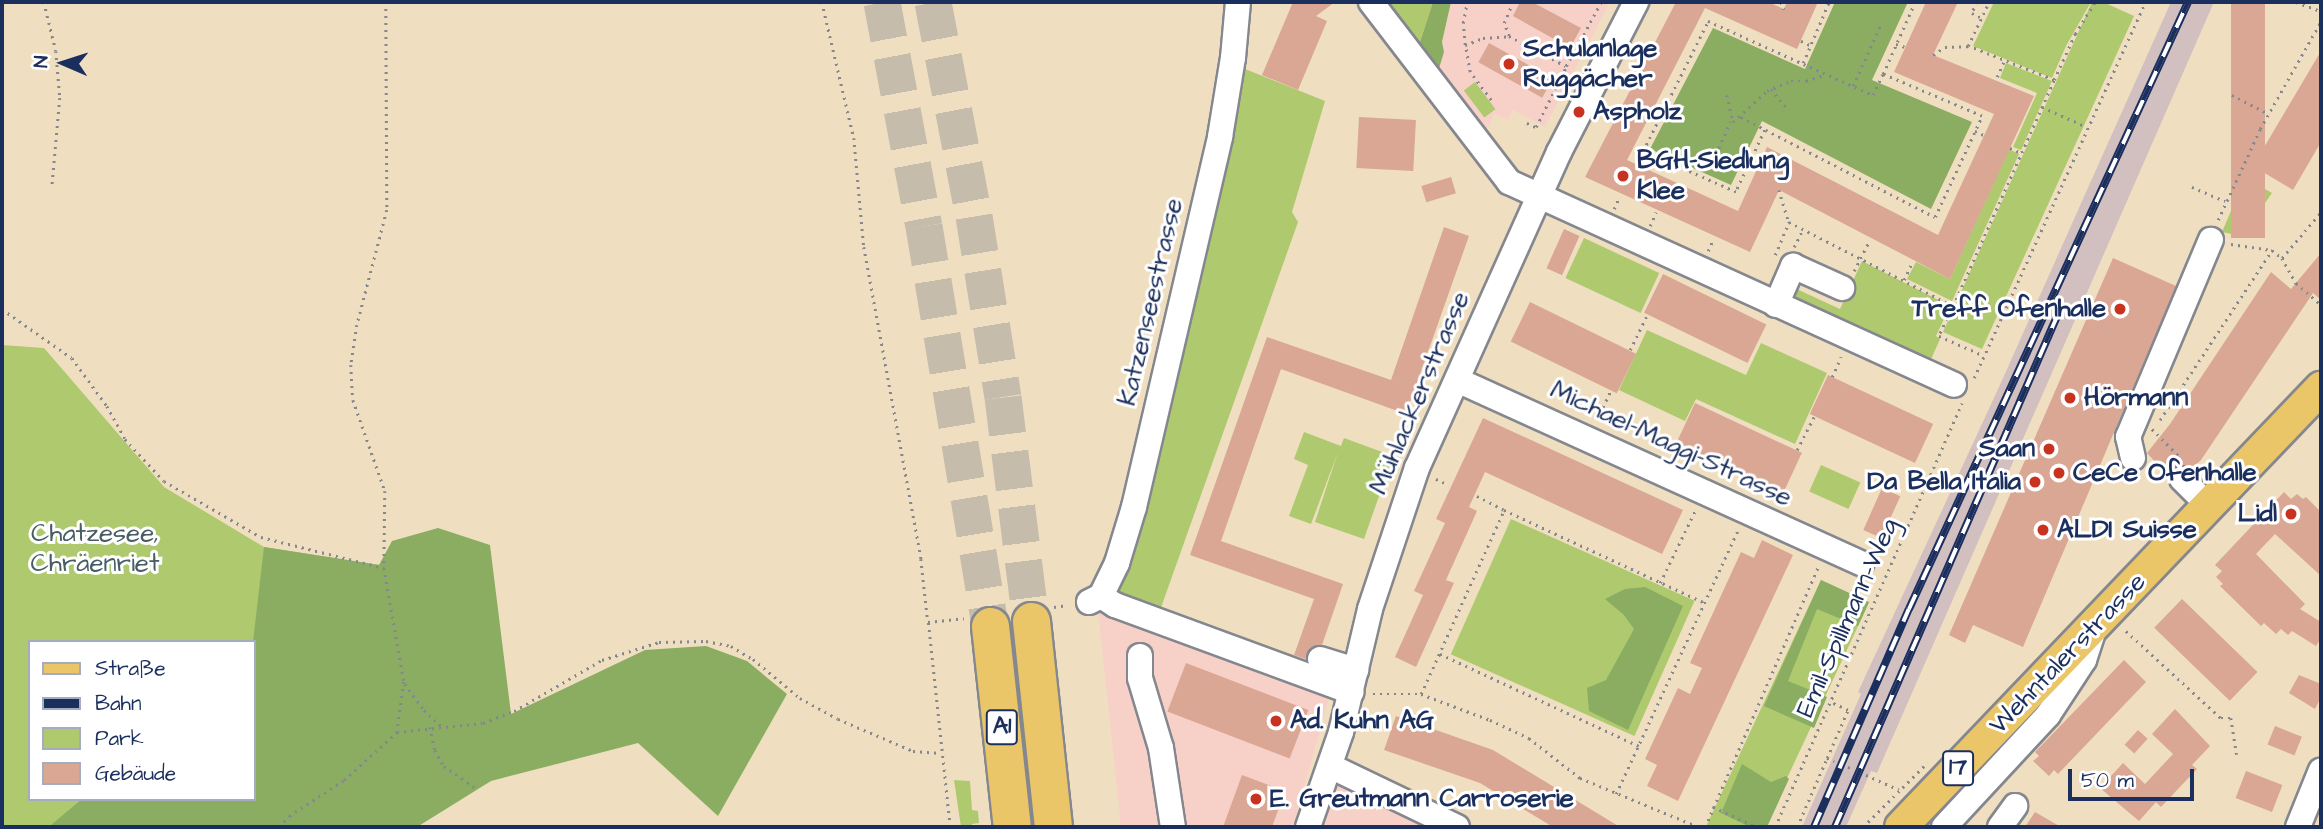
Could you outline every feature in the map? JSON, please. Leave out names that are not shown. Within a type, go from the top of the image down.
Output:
[{"type":"highway","name":"A1","points":[[1031,621],[1054,820]]},
{"type":"highway","name":"A1","points":[[990,626],[1012,827]]},
{"type":"main road","name":"Wehntalerstrasse","points":[[1901,827],[2321,388]]},
{"type":"street","name":"Katzenseestrasse","points":[[1238,2],[1231,71],[1205,203],[1134,507],[1117,563],[1095,599],[1357,685]]},
{"type":"street","points":[[1371,2],[1509,182],[1537,198],[1776,305],[1965,386]]},
{"type":"street","name":"Mühlackerstrasse","points":[[1308,827],[1357,685],[1370,609],[1417,468],[1537,198],[1636,2]]},
{"type":"street","points":[[2133,458],[2128,437],[2145,422],[2211,240]]},
{"type":"street","points":[[1776,305],[1793,266],[1845,285]]},
{"type":"street","name":"Michael-Maggi-Strasse","points":[[1457,380],[1861,563]]},
{"type":"street","points":[[2184,471],[2209,506]]},
{"type":"street","points":[[1944,827],[2048,715],[2084,660],[2095,626]]},
{"type":"street","points":[[1140,656],[1140,678],[1161,748],[1173,827]]},
{"type":"street","points":[[1320,659],[1357,685]]},
{"type":"street","points":[[1330,766],[1457,827]]},
{"type":"street","points":[[2298,827],[2321,770]]},
{"type":"street","points":[[2000,827],[2015,806]]},
{"type":"path","points":[[44,2],[56,51],[60,98],[52,187]]},
{"type":"path","points":[[386,2],[387,210],[356,325],[351,365],[353,400],[385,491],[384,568],[404,682],[397,732]]},
{"type":"path","points":[[822,2],[854,138],[864,247],[916,533],[928,622]]},
{"type":"path","points":[[1467,2],[1463,23],[1471,72],[1491,100]]},
{"type":"path","points":[[1509,36],[1504,23],[1513,2]]},
{"type":"path","points":[[1527,123],[1536,127],[1601,2]]},
{"type":"path","points":[[1781,2],[1784,9]]},
{"type":"path","points":[[1803,63],[1829,2]]},
{"type":"path","points":[[1765,130],[1737,192],[1643,151],[1709,21],[1873,95],[1915,2]]},
{"type":"path","points":[[1978,2],[1972,13],[1982,18]]},
{"type":"path","points":[[1968,46],[1989,2]]},
{"type":"path","points":[[1983,356],[1939,336],[2075,34],[2095,2]]},
{"type":"path","name":"Emil-Spillmann-Weg","points":[[1775,827],[1965,386],[1983,356],[2145,2]]},
{"type":"path","points":[[2296,2],[2321,11]]},
{"type":"path","points":[[2321,22],[2269,114],[2225,201],[2211,240],[2272,250],[2282,258],[2296,283],[2321,305]]},
{"type":"path","points":[[1853,86],[1880,26]]},
{"type":"path","points":[[1465,44],[1483,38],[1509,36],[1566,66]]},
{"type":"path","points":[[1634,41],[1648,49]]},
{"type":"path","points":[[1801,41],[1810,45]]},
{"type":"path","points":[[1896,44],[1905,47]]},
{"type":"path","points":[[1933,55],[1945,47],[1968,46],[2054,80]]},
{"type":"path","points":[[1577,47],[1592,54]]},
{"type":"path","points":[[1997,77],[2004,61]]},
{"type":"path","points":[[1730,121],[1741,117],[1771,89],[1791,81],[1820,78],[1826,74]]},
{"type":"path","points":[[1741,117],[1935,217],[1982,117],[1883,74]]},
{"type":"path","points":[[1614,79],[1629,87]]},
{"type":"path","points":[[1771,89],[1788,109]]},
{"type":"path","points":[[1713,161],[1730,121],[1727,95]]},
{"type":"path","points":[[2232,95],[2269,114]]},
{"type":"path","points":[[2042,107],[2087,127]]},
{"type":"path","points":[[1975,131],[1984,135]]},
{"type":"path","points":[[2010,148],[2022,153]]},
{"type":"path","points":[[2192,187],[2225,201]]},
{"type":"path","points":[[1773,259],[1789,222],[1779,190]]},
{"type":"path","points":[[2282,258],[2321,212]]},
{"type":"path","points":[[1789,222],[1953,306]]},
{"type":"path","points":[[1790,254],[1803,229]]},
{"type":"path","points":[[1845,285],[1869,241]]},
{"type":"path","points":[[2184,471],[2145,422],[2272,250]]},
{"type":"path","points":[[1904,279],[1912,263]]},
{"type":"path","points":[[2,309],[72,358],[107,406],[125,439],[164,481],[261,537],[384,568]]},
{"type":"path","points":[[1630,350],[1647,315]]},
{"type":"path","points":[[1588,439],[1611,390]]},
{"type":"path","points":[[1797,450],[1814,416]]},
{"type":"path","points":[[1433,478],[1449,485]]},
{"type":"path","points":[[1660,583],[1704,492]]},
{"type":"path","points":[[1476,496],[1704,603]]},
{"type":"path","points":[[1421,694],[1504,510]]},
{"type":"path","points":[[1616,795],[1747,512]]},
{"type":"path","points":[[1704,827],[1827,548]]},
{"type":"path","points":[[2126,631],[2221,718],[2231,718],[2237,755]]},
{"type":"path","points":[[279,827],[289,816],[344,780],[397,732],[483,723],[514,711],[602,660],[643,645],[706,641],[742,652],[800,698],[838,719],[913,751],[941,753],[950,827]]},
{"type":"path","points":[[1440,654],[1639,746]]},
{"type":"path","points":[[404,682],[424,710],[441,726]]},
{"type":"path","points":[[1357,685],[1421,694],[1529,738],[1580,778],[1699,827]]},
{"type":"path","points":[[1797,827],[1848,710],[1830,702]]},
{"type":"path","points":[[430,727],[435,750],[444,766],[476,788]]},
{"type":"path","points":[[1827,758],[1834,761]]},
{"type":"path","points":[[1848,767],[1853,769]]},
{"type":"path","points":[[1863,827],[1899,790],[1866,775]]},
{"type":"path","points":[[1713,807],[1757,827]]},
{"type":"shaded area","name":"Schulanlage Ruggächer","points":[[1451,2],[1610,2],[1545,127],[1513,110],[1508,120],[1494,114],[1487,131],[1472,122],[1437,75],[1444,52],[1442,43]]},
{"type":"shaded area","points":[[2171,2],[2214,2],[1877,773],[1871,771],[1846,827],[1802,827],[1861,694],[1858,692],[1999,387]]},
{"type":"shaded area","points":[[1098,610],[1122,612],[1331,691],[1293,827],[1121,827]]},
{"type":"shaded area","points":[[1344,785],[1443,827],[1322,827],[1335,787]]},
{"type":"green space","points":[[1383,2],[1433,2],[1418,48]]},
{"type":"green space","points":[[1433,2],[1451,2],[1442,42],[1444,52],[1437,75],[1418,48]]},
{"type":"green space","points":[[1835,2],[1908,2],[1872,80],[1972,122],[1931,209],[1762,121],[1731,185],[1650,149],[1713,28],[1805,69]]},
{"type":"green space","points":[[1994,2],[2091,2],[2066,46],[2052,78],[1973,46]]},
{"type":"green space","points":[[2092,2],[2103,2],[2134,16],[1982,349],[1943,332]]},
{"type":"green space","points":[[2006,63],[2052,81],[2021,150],[2013,147],[2037,93],[2000,78]]},
{"type":"green space","points":[[1240,67],[1325,101],[1292,212],[1298,222],[1158,616],[1110,589],[1148,502]]},
{"type":"green space","points":[[1475,82],[1495,109],[1484,118],[1464,90]]},
{"type":"green space","points":[[2009,149],[2019,154],[1952,301],[1907,279],[1916,262],[1950,279]]},
{"type":"green space","points":[[2245,178],[2272,193],[2242,236],[2222,232]]},
{"type":"green space","points":[[1584,238],[1659,273],[1641,313],[1565,278]]},
{"type":"green space","points":[[1862,261],[1950,306],[1936,336],[1940,339],[1928,366],[1784,299],[1790,286],[1840,309]]},
{"type":"green space","points":[[1647,330],[1746,375],[1761,343],[1827,373],[1795,444],[1696,399],[1685,421],[1619,390]]},
{"type":"green space","name":"Chatzesee, Chräenriet","points":[[2,345],[44,348],[164,487],[264,547],[380,565],[299,827],[2,827]]},
{"type":"green space","points":[[1304,432],[1341,446],[1344,438],[1393,456],[1364,539],[1315,522],[1338,452],[1311,524],[1289,516],[1308,465],[1294,459]]},
{"type":"green space","points":[[1821,465],[1860,482],[1848,509],[1809,491]]},
{"type":"green space","points":[[1511,519],[1695,601],[1634,736],[1451,654]]},
{"type":"green space","points":[[438,528],[490,545],[511,714],[645,650],[706,646],[747,661],[787,694],[718,816],[638,743],[491,781],[417,827],[51,825],[80,801],[256,801],[256,640],[253,640],[264,547],[379,565],[392,541]]},
{"type":"green space","points":[[1821,580],[1869,602],[1764,827],[1707,825]]},
{"type":"green space","points":[[1821,580],[1869,602],[1858,626],[1817,609],[1788,681],[1827,697],[1814,728],[1764,706]]},
{"type":"green space","points":[[1645,587],[1683,606],[1628,730],[1589,711],[1587,688],[1606,680],[1634,629],[1624,615],[1605,599],[1625,589]]},
{"type":"green space","points":[[1742,764],[1771,782],[1786,776],[1789,779],[1767,827],[1750,827],[1721,813]]},
{"type":"green space","points":[[954,780],[970,781],[972,810],[978,811],[979,823],[972,824],[972,827],[961,827]]},
{"type":"building","points":[[1293,2],[1335,2],[1316,16],[1327,21],[1298,90],[1262,75]]},
{"type":"building","points":[[1520,2],[1532,2],[1581,28],[1570,48],[1513,16]]},
{"type":"building","name":"BGH-Siedlung Klee","points":[[1676,2],[1768,2],[1784,9],[1787,2],[1818,2],[1797,49],[1705,8],[1627,160],[1738,211],[1767,147],[1938,235],[1994,114],[1894,72],[1926,2],[1958,2],[1933,55],[2034,96],[1950,279],[1779,190],[1750,252],[1585,177]]},
{"type":"building","points":[[2231,2],[2265,2],[2265,238],[2231,238]]},
{"type":"building","points":[[1489,43],[1553,78],[1542,98],[1478,62]]},
{"type":"building","points":[[2321,51],[2321,142],[2293,190],[2253,166]]},
{"type":"building","points":[[1359,117],[1416,120],[1413,171],[1356,168]]},
{"type":"building","points":[[1451,177],[1456,193],[1426,202],[1421,186]]},
{"type":"building","points":[[1444,227],[1469,236],[1406,414],[1281,369],[1221,541],[1343,584],[1322,645],[1310,648],[1306,659],[1294,655],[1314,599],[1190,555],[1267,337],[1391,380]]},
{"type":"building","points":[[1564,229],[1580,236],[1562,275],[1547,268]]},
{"type":"building","points":[[2321,253],[2321,300],[2313,293],[2201,460],[2192,468],[2178,465],[2168,476],[2147,453],[2170,424],[2271,272],[2291,289]]},
{"type":"building","name":"CeCe Ofenhalle","points":[[2113,258],[2176,286],[2023,647],[1973,625],[1965,643],[1949,635]]},
{"type":"building","points":[[1663,274],[1766,324],[1748,363],[1644,313]]},
{"type":"building","points":[[1530,302],[1636,354],[1617,393],[1511,342]]},
{"type":"building","points":[[1828,375],[1933,424],[1915,463],[1810,414]]},
{"type":"building","points":[[1695,403],[1802,453],[1783,493],[1676,443]]},
{"type":"building","points":[[1483,418],[1683,510],[1662,554],[1485,472],[1469,507],[1477,511],[1446,580],[1454,583],[1416,667],[1395,657],[1423,595],[1414,591],[1445,523],[1436,519]]},
{"type":"building","points":[[1882,488],[1900,496],[1882,538],[1863,530]]},
{"type":"building","points":[[2284,492],[2291,499],[2297,494],[2303,499],[2306,497],[2321,512],[2321,576],[2275,534],[2256,554],[2305,604],[2300,609],[2321,622],[2321,638],[2316,646],[2292,631],[2288,635],[2281,629],[2276,634],[2264,623],[2261,626],[2220,586],[2223,584],[2216,577],[2222,571],[2215,565]]},
{"type":"building","points":[[1762,540],[1793,555],[1678,801],[1647,786],[1657,765],[1645,759],[1678,688],[1690,694],[1702,668],[1690,663],[1741,552],[1754,558]]},
{"type":"building","points":[[2182,599],[2258,672],[2230,701],[2154,628]]},
{"type":"building","points":[[2124,660],[2146,682],[2058,774],[2054,770],[2049,776],[2033,761],[2039,756],[2035,752]]},
{"type":"building","points":[[1186,663],[1308,710],[1290,758],[1167,712]]},
{"type":"building","points":[[2299,675],[2321,684],[2321,697],[2315,709],[2289,693]]},
{"type":"building","points":[[2175,709],[2210,746],[2192,765],[2197,769],[2161,807],[2156,802],[2139,821],[2100,788],[2123,763],[2145,784],[2173,754],[2152,734]]},
{"type":"building","points":[[1396,716],[1493,750],[1620,827],[1553,827],[1480,783],[1384,750]]},
{"type":"building","points":[[2275,726],[2302,737],[2294,755],[2268,745]]},
{"type":"building","points":[[2138,730],[2148,739],[2134,754],[2125,745]]},
{"type":"building","points":[[2246,771],[2282,785],[2272,812],[2236,798]]},
{"type":"building","points":[[1242,775],[1285,791],[1272,827],[1223,827]]},
{"type":"building","points":[[2035,812],[2061,827],[2025,827]]},
{"type":"tunnel","points":[[882,2],[924,226],[990,626]]},
{"type":"tunnel","points":[[933,2],[974,216],[1003,397],[1031,621]]},
{"type":"railway","points":[[1814,827],[1909,609],[2188,2]]},
{"type":"railway","points":[[1835,827],[2062,305]]},
{"type":"place","name":"Schulanlage Ruggächer","points":[[1509,64]]},
{"type":"place","name":"Aspholz","points":[[1579,112]]},
{"type":"place","name":"BGH-Siedlung Klee","points":[[1623,176]]},
{"type":"place","name":"Treff Ofenhalle","points":[[2120,309]]},
{"type":"place","name":"Hörmann","points":[[2070,398]]},
{"type":"place","name":"Saan","points":[[2049,449]]},
{"type":"place","name":"CeCe Ofenhalle","points":[[2059,473]]},
{"type":"place","name":"Da Bella Italia","points":[[2035,482]]},
{"type":"place","name":"Lidl","points":[[2291,514]]},
{"type":"place","name":"ALDI Suisse","points":[[2043,530]]},
{"type":"place","name":"Ad. Kuhn AG","points":[[1276,721]]},
{"type":"place","name":"E. Greutmann Carroserie","points":[[1256,799]]}]
